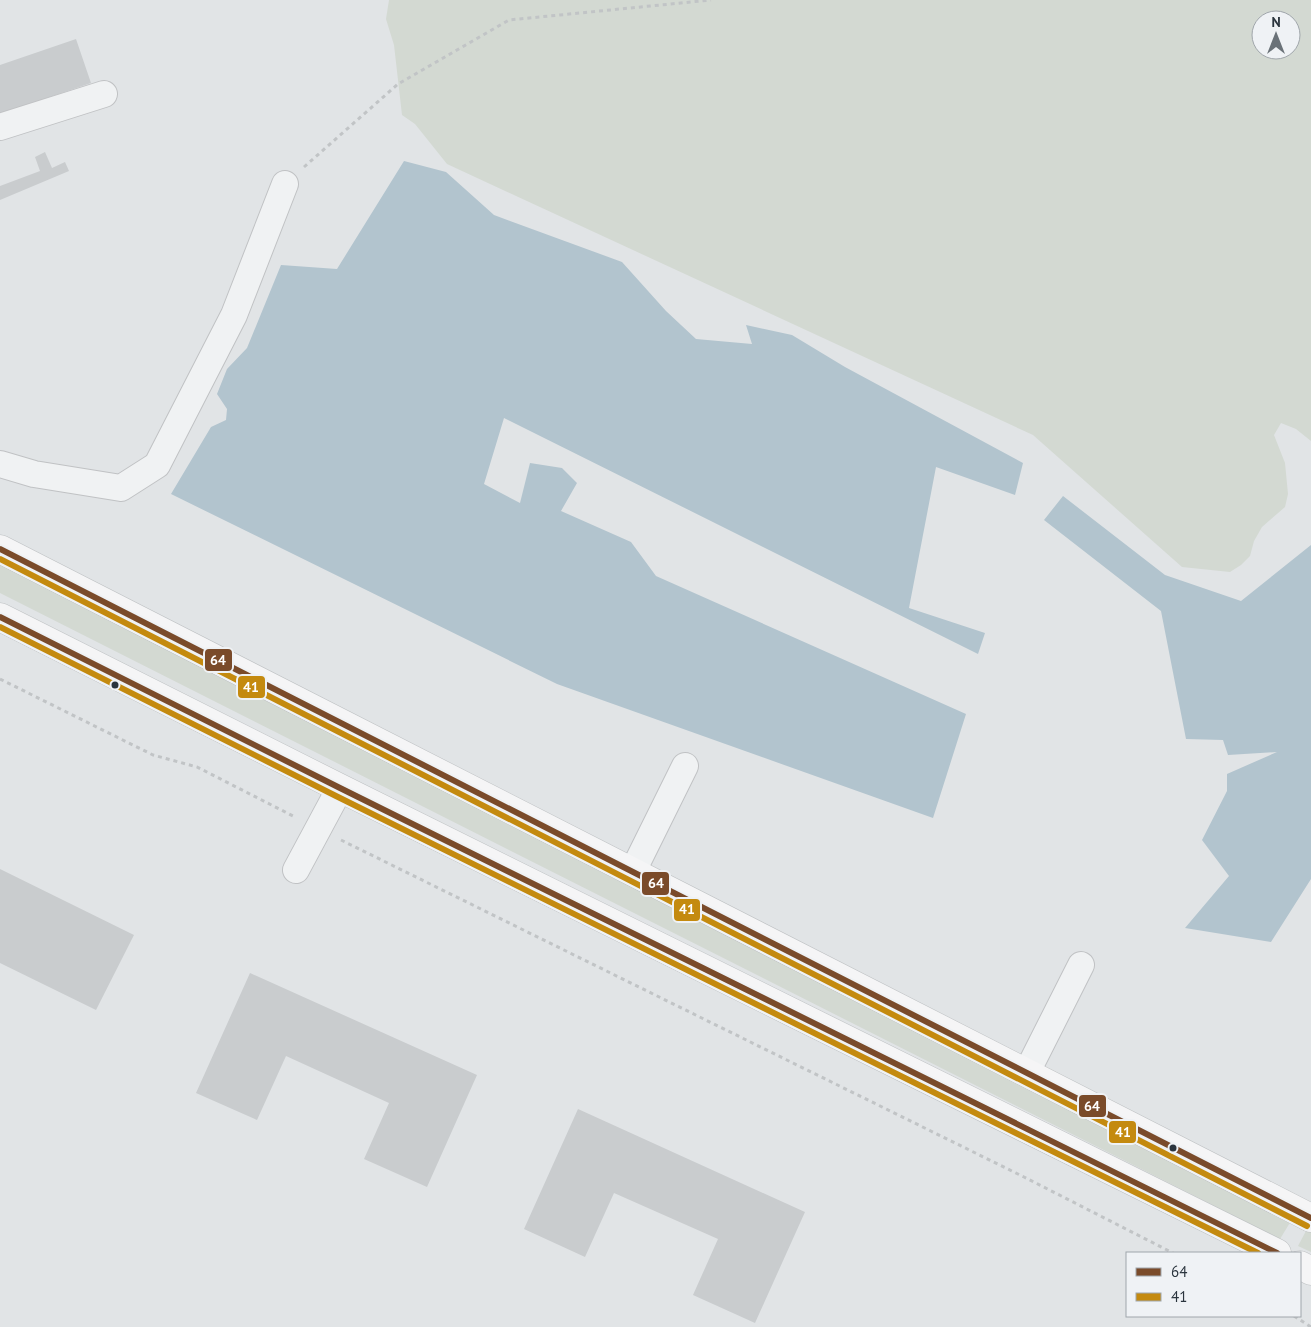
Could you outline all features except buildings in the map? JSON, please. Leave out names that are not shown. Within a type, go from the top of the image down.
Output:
[{"type":"main road","points":[[0,549],[1311,1218]]},
{"type":"main road","points":[[0,617],[1275,1252]]},
{"type":"lane","points":[[0,127],[104,94]]},
{"type":"lane","points":[[0,464],[34,474],[121,488],[157,465],[234,315],[285,184]]},
{"type":"lane","points":[[633,871],[685,766]]},
{"type":"lane","points":[[296,870],[340,788]]},
{"type":"lane","points":[[1027,1072],[1080,966]]},
{"type":"path","points":[[285,184],[398,84],[509,20],[711,0]]},
{"type":"path","points":[[0,679],[153,754],[198,767],[318,829],[1006,1168],[1171,1252]]},
{"type":"path","points":[[1296,1317],[1311,1327]]},
{"type":"shaded area","points":[[389,0],[1311,0],[1311,441],[1296,429],[1281,423],[1274,435],[1285,463],[1288,494],[1285,507],[1262,527],[1254,541],[1250,556],[1230,572],[1182,567],[1033,435],[447,164],[415,124],[402,115],[394,45],[386,19]]},
{"type":"shaded area","points":[[0,562],[1291,1221],[1280,1239],[0,593]]},
{"type":"shaded area","points":[[1307,1229],[1311,1231],[1311,1252],[1298,1246]]},
{"type":"water","points":[[404,161],[446,172],[494,215],[622,262],[666,311],[696,339],[752,344],[746,325],[792,335],[845,367],[1023,463],[1015,495],[936,467],[909,608],[985,633],[978,654],[504,418],[484,484],[520,503],[530,463],[562,468],[577,483],[561,511],[631,542],[656,576],[966,714],[933,818],[557,684],[171,494],[211,427],[226,420],[227,409],[217,394],[227,369],[247,348],[281,265],[337,269]]},
{"type":"water","points":[[1063,496],[1165,575],[1241,601],[1311,545],[1311,879],[1271,942],[1185,928],[1229,876],[1202,840],[1227,791],[1227,774],[1277,752],[1228,755],[1223,740],[1186,739],[1161,611],[1044,520]]},
{"type":"transit line","name":"64","points":[[0,549],[1311,1218]]},
{"type":"transit line","name":"41","points":[[0,559],[1307,1226]]},
{"type":"transit line","name":"64","points":[[0,617],[1275,1252]]},
{"type":"transit line","name":"41","points":[[0,627],[336,796],[1256,1252]]}]
